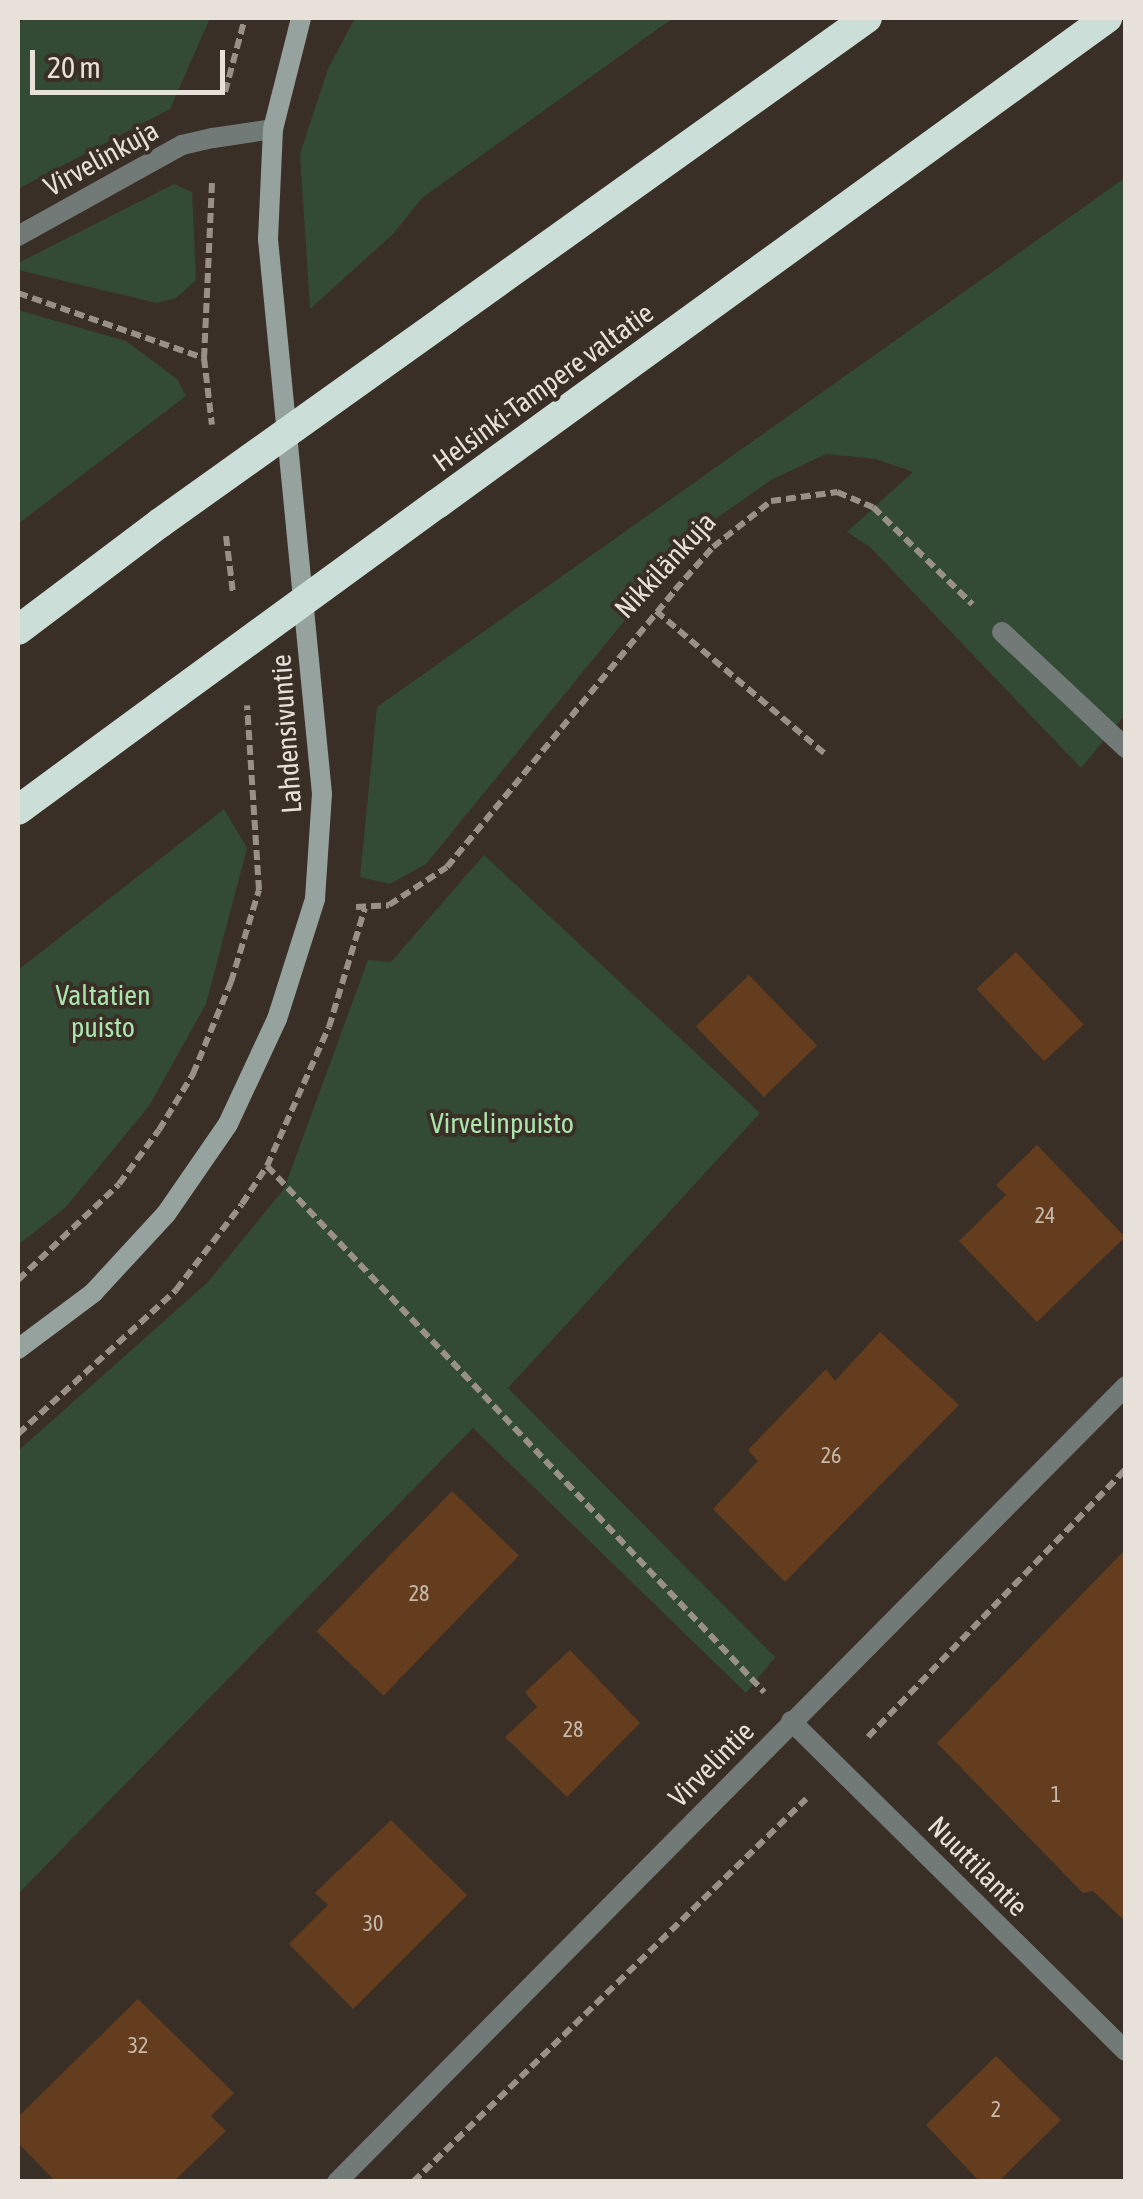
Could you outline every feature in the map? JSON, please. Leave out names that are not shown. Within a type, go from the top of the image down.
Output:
[{"type":"highway","points":[[18,630],[160,523],[867,18]]},
{"type":"highway","name":"Helsinki-Tampere valtatie","points":[[18,810],[1107,18]]},
{"type":"main road","name":"Lahdensivuntie","points":[[18,1350],[93,1293],[142,1240],[228,1124],[277,1019],[315,899],[322,794],[268,239],[273,129],[302,18]]},
{"type":"street","name":"Virvelinkuja","points":[[18,236],[182,144],[273,129]]},
{"type":"street","points":[[1002,632],[1126,748]]},
{"type":"street","name":"Virvelintie","points":[[337,2182],[1126,1386]]},
{"type":"street","name":"Nuuttilantie","points":[[792,1721],[1126,2051]]},
{"type":"path","points":[[214,434],[204,358],[214,138],[244,18]]},
{"type":"path","points":[[18,293],[204,358]]},
{"type":"path","name":"Nikkilänkuja","points":[[315,899],[389,905],[447,867],[656,611],[713,547],[771,500],[837,492],[873,507],[1002,632]]},
{"type":"path","points":[[226,530],[235,607]]},
{"type":"path","points":[[656,611],[824,754]]},
{"type":"path","name":"Lahdensivuntie","points":[[18,1280],[119,1184],[160,1130],[193,1074],[232,982],[258,890],[244,684]]},
{"type":"path","points":[[18,1434],[176,1290],[267,1166],[792,1721]]},
{"type":"path","points":[[413,2182],[839,1768],[1126,1469]]},
{"type":"green space","points":[[25,18],[210,18],[170,109],[18,189],[18,24]]},
{"type":"green space","points":[[355,18],[673,18],[422,198],[394,233],[310,309],[300,154],[328,69]]},
{"type":"green space","points":[[1125,178],[1125,715],[1081,768],[870,547],[847,532],[913,472],[876,459],[826,454],[771,480],[697,532],[426,864],[390,884],[360,877],[377,707]]},
{"type":"green space","points":[[174,184],[192,192],[196,280],[176,298],[157,303],[18,270],[18,263]]},
{"type":"green space","points":[[18,310],[126,341],[177,379],[186,396],[18,524]]},
{"type":"green space","name":"Valtatien puisto","points":[[224,809],[247,848],[206,1004],[149,1106],[65,1208],[18,1245],[18,970]]},
{"type":"green space","name":"Virvelinpuisto","points":[[484,855],[760,1113],[508,1388],[775,1657],[746,1693],[473,1428],[18,1894],[18,1451],[208,1282],[284,1189],[368,960],[391,962]]},
{"type":"building","points":[[1016,952],[1084,1024],[1044,1061],[977,989]]},
{"type":"building","points":[[749,975],[817,1045],[764,1097],[696,1026]]},
{"type":"building","points":[[1037,1145],[1125,1237],[1037,1322],[959,1241],[1006,1195],[996,1185]]},
{"type":"building","points":[[880,1332],[959,1405],[785,1582],[713,1509],[758,1461],[748,1450],[826,1369],[835,1381]]},
{"type":"building","points":[[452,1491],[519,1556],[383,1696],[317,1631]]},
{"type":"building","points":[[1126,1549],[1126,1922],[1093,1891],[1083,1893],[937,1743]]},
{"type":"building","points":[[570,1650],[640,1723],[567,1797],[505,1737],[537,1707],[525,1692]]},
{"type":"building","points":[[391,1820],[467,1895],[353,2009],[289,1944],[328,1905],[315,1893]]},
{"type":"building","points":[[138,1999],[234,2093],[211,2116],[226,2131],[173,2182],[56,2182],[18,2143],[18,2117]]},
{"type":"building","points":[[996,2056],[1061,2120],[998,2182],[980,2182],[926,2125]]}]
